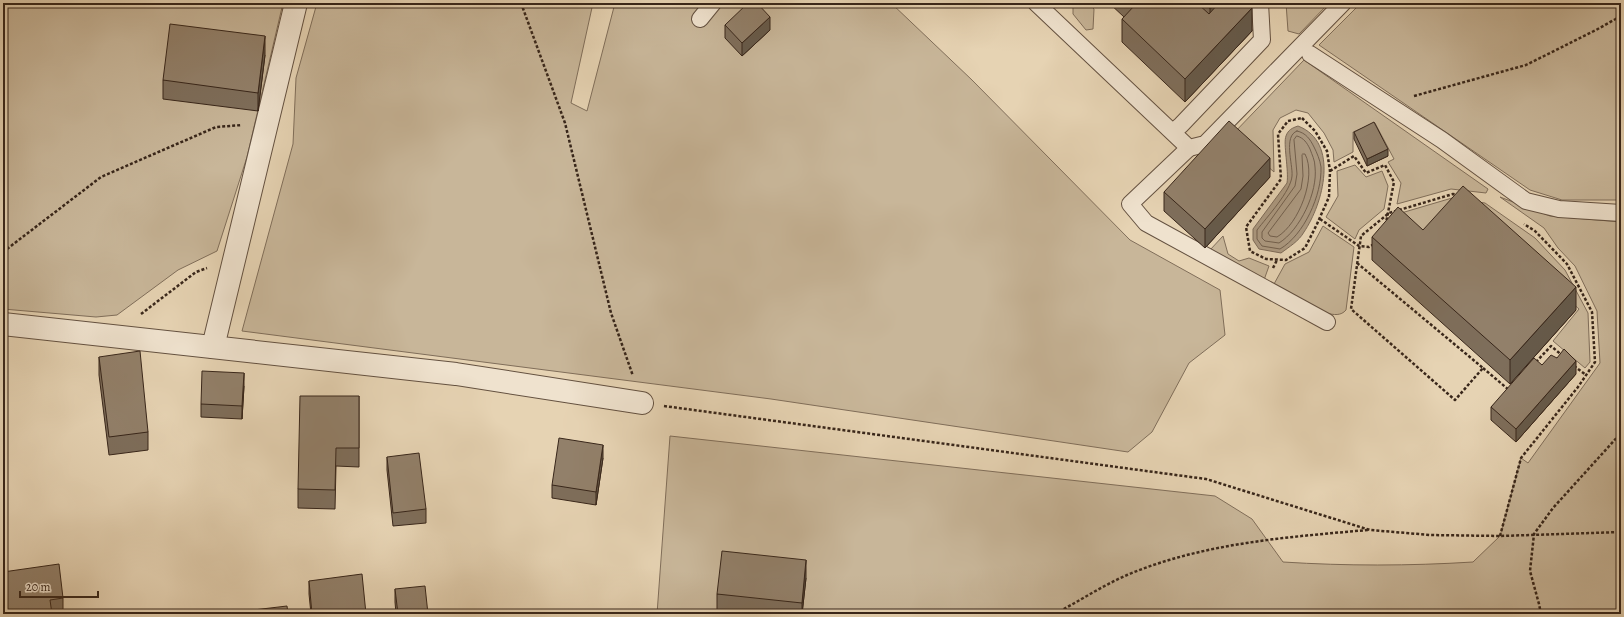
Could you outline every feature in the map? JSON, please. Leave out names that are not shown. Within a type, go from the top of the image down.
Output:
[{"type":"street","points":[[213,347],[233,258],[296,3]]},
{"type":"street","points":[[3,324],[456,374],[642,403]]},
{"type":"lane","points":[[700,19],[713,3]]},
{"type":"lane","points":[[1036,3],[1189,148]]},
{"type":"lane","points":[[1172,132],[1181,125],[1262,40],[1260,3]]},
{"type":"lane","points":[[1327,322],[1146,223],[1130,204],[1189,148],[1205,144],[1343,3]]},
{"type":"lane","points":[[1310,54],[1442,140],[1526,201],[1559,209],[1621,213]]},
{"type":"path","points":[[521,3],[564,123],[611,313],[642,403],[1206,479],[1370,530]]},
{"type":"path","points":[[1387,104],[1526,65],[1621,16]]},
{"type":"path","points":[[1302,118],[1315,131],[1327,150],[1330,171],[1329,197],[1320,219],[1305,248],[1286,260],[1266,260],[1250,251],[1246,227],[1281,179],[1278,134],[1288,121],[1302,118]]},
{"type":"path","points":[[3,252],[101,177],[216,127],[266,124]]},
{"type":"path","points":[[1330,171],[1354,156],[1366,173],[1385,165],[1394,182],[1389,213],[1385,226]]},
{"type":"path","points":[[1460,195],[1453,194],[1389,213],[1361,236],[1351,309],[1455,400],[1483,368]]},
{"type":"path","points":[[1320,219],[1360,246],[1369,247],[1375,243]]},
{"type":"path","points":[[1500,536],[1521,458],[1586,376],[1595,362],[1592,312],[1567,264],[1535,231],[1522,223]]},
{"type":"path","points":[[112,336],[196,272],[233,258]]},
{"type":"path","points":[[1358,262],[1510,390]]},
{"type":"path","points":[[1536,363],[1551,346],[1586,376]]},
{"type":"path","points":[[1541,614],[1530,571],[1534,534],[1553,508],[1621,433]]},
{"type":"path","points":[[1055,614],[1127,576],[1182,556],[1278,538],[1370,530],[1430,535],[1500,536],[1621,532]]},
{"type":"shaded area","points":[[3,3],[283,3],[247,157],[217,251],[178,270],[117,315],[96,317],[3,309]]},
{"type":"shaded area","points":[[317,3],[593,3],[571,103],[587,111],[615,3],[891,3],[972,80],[1130,240],[1220,290],[1225,335],[1189,363],[1152,432],[1128,452],[771,399],[242,331],[293,144],[296,78]]},
{"type":"shaded area","points":[[1073,3],[1088,3],[1094,9],[1093,29],[1086,30],[1073,14]]},
{"type":"shaded area","points":[[1286,3],[1329,3],[1299,34],[1288,31]]},
{"type":"shaded area","points":[[1361,3],[1621,3],[1621,200],[1562,200],[1530,190],[1319,45]]},
{"type":"shaded area","points":[[1304,60],[1488,189],[1486,193],[1451,189],[1397,204],[1401,183],[1388,162],[1394,159],[1375,123],[1353,132],[1353,152],[1334,162],[1333,150],[1324,133],[1308,113],[1296,110],[1280,118],[1273,130],[1274,172],[1232,135]]},
{"type":"shaded area","points":[[1355,165],[1366,177],[1382,171],[1388,186],[1384,209],[1359,230],[1355,239],[1326,217],[1338,196],[1337,171]]},
{"type":"shaded area","points":[[1500,197],[1550,216],[1621,222],[1621,614],[657,614],[670,436],[1215,496],[1252,519],[1283,562],[1378,565],[1473,562],[1500,536],[1521,458],[1528,463],[1600,363],[1597,311],[1575,266],[1558,248],[1544,228]]},
{"type":"shaded area","points":[[1452,198],[1485,203],[1535,238],[1565,270],[1588,313],[1590,362],[1585,368],[1553,341],[1579,309],[1462,205],[1422,248],[1391,216]]},
{"type":"shaded area","points":[[1323,226],[1354,247],[1346,310],[1335,315],[1326,313],[1274,284],[1285,264],[1309,252]]},
{"type":"shaded area","points":[[1223,236],[1228,254],[1239,261],[1249,258],[1269,266],[1264,280],[1210,250]]},
{"type":"water","points":[[1298,126],[1311,134],[1319,145],[1323,159],[1324,174],[1322,190],[1317,206],[1302,235],[1297,241],[1281,253],[1259,249],[1253,240],[1253,229],[1287,183],[1285,140],[1289,131]]},
{"type":"building","points":[[748,3],[757,3],[770,17],[742,43],[725,25]]},
{"type":"building","points":[[1133,3],[1197,3],[1209,14],[1219,3],[1247,3],[1252,8],[1185,79],[1122,19],[1135,5]]},
{"type":"building","points":[[1205,3],[1217,3],[1210,9]]},
{"type":"building","points":[[170,24],[265,36],[258,93],[163,80]]},
{"type":"building","points":[[1229,121],[1270,158],[1205,229],[1164,192]]},
{"type":"building","points":[[1374,122],[1388,149],[1367,159],[1354,132]]},
{"type":"building","points":[[1463,186],[1576,287],[1510,360],[1372,237],[1398,207],[1423,230]]},
{"type":"building","points":[[1564,349],[1576,361],[1516,429],[1491,407],[1534,358],[1542,365],[1551,355],[1557,358]]},
{"type":"building","points":[[140,351],[148,432],[109,437],[99,357]]},
{"type":"building","points":[[202,371],[244,373],[242,406],[201,404]]},
{"type":"building","points":[[300,396],[359,396],[359,448],[336,448],[335,490],[298,489]]},
{"type":"building","points":[[559,438],[603,445],[596,492],[552,485]]},
{"type":"building","points":[[419,453],[426,509],[393,513],[387,457]]},
{"type":"building","points":[[722,551],[806,560],[802,603],[717,594]]},
{"type":"building","points":[[59,564],[63,598],[50,600],[52,614],[5,614],[3,600],[3,572]]},
{"type":"building","points":[[362,574],[366,614],[312,614],[309,581]]},
{"type":"building","points":[[425,586],[428,614],[398,614],[395,589]]},
{"type":"building","points":[[287,606],[288,614],[245,614],[245,611]]}]
